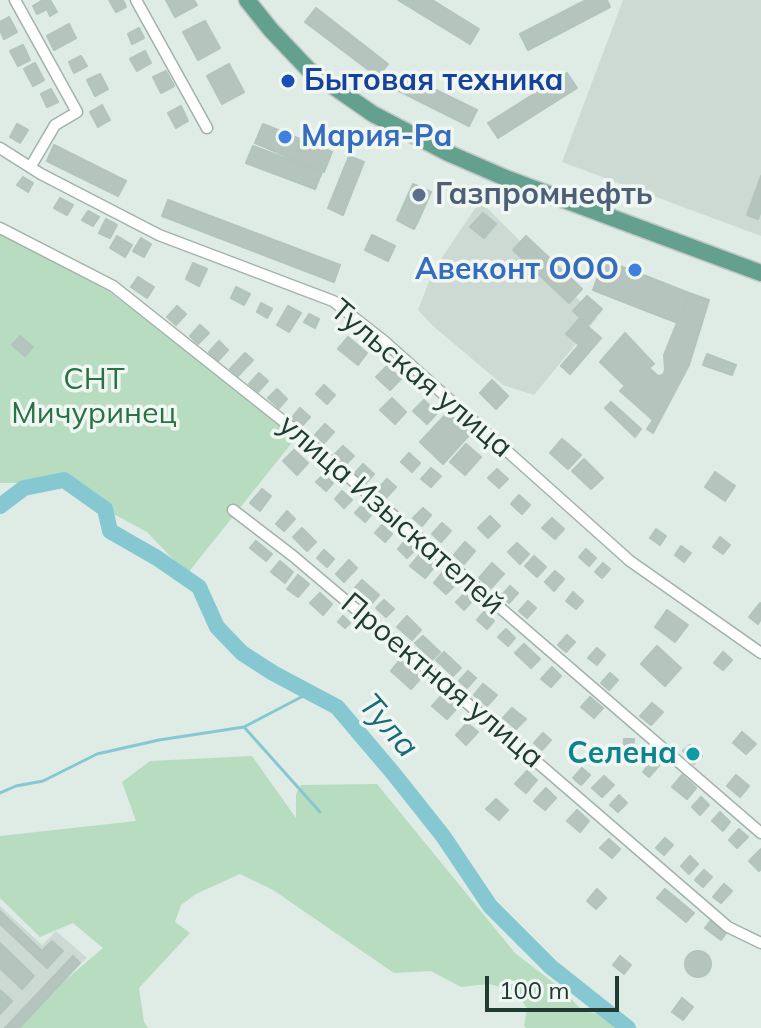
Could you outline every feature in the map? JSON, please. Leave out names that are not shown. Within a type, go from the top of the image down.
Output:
[{"type":"main road","points":[[247,0],[308,69],[373,114],[467,163],[761,273]]},
{"type":"street","points":[[15,0],[77,112],[55,125],[31,166]]},
{"type":"street","points":[[136,0],[207,128]]},
{"type":"street","name":"Тульская улица","points":[[0,148],[41,174],[159,235],[333,301],[384,341],[630,561],[761,653]]},
{"type":"street","name":"улица Изыскателей","points":[[0,228],[113,286],[269,409],[761,833]]},
{"type":"street","name":"Проектная улица","points":[[233,510],[293,556],[728,927],[761,943]]},
{"type":"shaded area","points":[[623,0],[761,0],[761,236],[562,162]]},
{"type":"shaded area","points":[[480,201],[597,318],[534,395],[503,385],[418,310],[433,271]]},
{"type":"shaded area","points":[[0,906],[42,945],[56,931],[87,958],[8,1028],[0,1028]]},
{"type":"green space","name":"СНТ Мичуринец","points":[[0,228],[108,291],[299,434],[187,574],[147,532],[56,483],[0,483]]},
{"type":"green space","points":[[252,756],[296,818],[296,794],[301,785],[377,784],[515,953],[559,987],[583,1011],[601,1014],[617,1028],[526,1028],[527,1008],[513,990],[489,984],[461,987],[431,971],[394,973],[273,890],[240,874],[196,894],[181,905],[175,922],[190,933],[139,988],[144,1022],[148,1028],[9,1028],[103,948],[73,923],[40,937],[0,898],[0,836],[136,821],[122,782],[150,761]]},
{"type":"building","points":[[50,0],[57,12],[50,16],[47,9],[37,14],[33,6]]},
{"type":"building","points":[[109,0],[123,0],[126,7],[116,12]]},
{"type":"building","points":[[166,0],[194,0],[197,5],[175,17]]},
{"type":"building","points":[[398,0],[432,0],[479,29],[470,44]]},
{"type":"building","points":[[586,0],[607,0],[610,7],[528,50],[520,34]]},
{"type":"building","points":[[316,8],[388,64],[378,77],[305,22]]},
{"type":"building","points":[[9,17],[17,32],[4,39],[0,22]]},
{"type":"building","points":[[205,21],[220,48],[198,60],[183,32]]},
{"type":"building","points":[[69,24],[76,38],[54,50],[47,36]]},
{"type":"building","points":[[139,28],[144,38],[132,44],[128,34]]},
{"type":"building","points":[[23,45],[30,60],[18,66],[10,51]]},
{"type":"building","points":[[145,51],[151,63],[137,71],[130,59]]},
{"type":"building","points":[[81,56],[87,66],[74,73],[69,62]]},
{"type":"building","points":[[35,63],[44,80],[33,86],[24,69]]},
{"type":"building","points":[[229,64],[244,92],[222,104],[207,76]]},
{"type":"building","points":[[166,71],[174,86],[161,93],[153,77]]},
{"type":"building","points":[[567,73],[577,88],[498,138],[488,123]]},
{"type":"building","points":[[100,74],[108,89],[95,96],[87,80]]},
{"type":"building","points":[[405,75],[477,110],[469,126],[397,90]]},
{"type":"building","points":[[51,89],[58,102],[47,107],[41,94]]},
{"type":"building","points":[[102,105],[110,120],[98,127],[90,112]]},
{"type":"building","points":[[181,106],[188,121],[176,128],[168,113]]},
{"type":"building","points":[[17,124],[28,130],[20,143],[10,137]]},
{"type":"building","points":[[263,124],[332,152],[324,172],[255,143]]},
{"type":"building","points":[[54,145],[126,181],[118,196],[47,161]]},
{"type":"building","points":[[253,146],[322,172],[315,189],[246,163]]},
{"type":"building","points":[[349,156],[364,162],[343,215],[328,208]]},
{"type":"building","points":[[761,176],[761,211],[758,219],[747,215]]},
{"type":"building","points":[[23,177],[33,183],[28,192],[17,185]]},
{"type":"building","points":[[413,184],[431,192],[419,219],[401,211]]},
{"type":"building","points":[[60,198],[73,205],[67,215],[54,208]]},
{"type":"building","points":[[168,200],[340,265],[334,282],[162,216]]},
{"type":"building","points":[[88,211],[99,217],[93,226],[82,220]]},
{"type":"building","points":[[401,211],[419,219],[414,229],[397,220]]},
{"type":"building","points":[[483,213],[496,224],[484,238],[470,227]]},
{"type":"building","points":[[106,219],[117,225],[110,238],[99,233]]},
{"type":"building","points":[[372,235],[395,246],[388,261],[365,250]]},
{"type":"building","points":[[117,236],[132,245],[125,257],[110,248]]},
{"type":"building","points":[[526,236],[582,289],[569,303],[513,250]]},
{"type":"building","points":[[141,238],[151,244],[144,257],[133,251]]},
{"type":"building","points":[[604,260],[651,278],[639,308],[593,290]]},
{"type":"building","points":[[193,263],[207,269],[199,286],[186,279]]},
{"type":"building","points":[[138,277],[154,287],[147,298],[131,287]]},
{"type":"building","points":[[651,278],[689,293],[678,323],[639,308]]},
{"type":"building","points":[[236,287],[250,294],[244,305],[231,298]]},
{"type":"building","points":[[689,293],[709,300],[689,365],[679,384],[663,375],[664,355]]},
{"type":"building","points":[[587,296],[602,309],[588,325],[573,311]]},
{"type":"building","points":[[261,303],[272,309],[267,318],[257,312]]},
{"type":"building","points":[[177,306],[186,314],[176,325],[167,317]]},
{"type":"building","points":[[288,306],[301,313],[289,332],[277,325]]},
{"type":"building","points":[[309,314],[319,319],[315,328],[304,322]]},
{"type":"building","points":[[579,319],[601,338],[570,374],[561,366],[579,345],[566,334]]},
{"type":"building","points":[[200,325],[209,333],[198,344],[190,336]]},
{"type":"building","points":[[625,333],[654,364],[649,368],[658,376],[663,375],[679,384],[653,433],[647,429],[653,420],[620,391],[625,386],[600,362]]},
{"type":"building","points":[[20,336],[33,347],[25,356],[12,345]]},
{"type":"building","points":[[348,337],[367,353],[358,365],[338,349]]},
{"type":"building","points":[[219,341],[228,350],[218,361],[209,352]]},
{"type":"building","points":[[245,353],[253,360],[238,376],[230,369]]},
{"type":"building","points":[[707,354],[736,365],[732,375],[703,365]]},
{"type":"building","points":[[387,366],[401,379],[390,390],[376,377]]},
{"type":"building","points":[[259,373],[268,381],[258,392],[249,384]]},
{"type":"building","points":[[492,380],[508,396],[496,409],[480,393]]},
{"type":"building","points":[[324,385],[335,395],[327,404],[316,394]]},
{"type":"building","points":[[277,389],[287,399],[279,408],[268,398]]},
{"type":"building","points":[[392,398],[406,412],[395,424],[380,410]]},
{"type":"building","points":[[424,400],[437,413],[427,424],[413,411]]},
{"type":"building","points":[[611,402],[641,429],[635,437],[605,408]]},
{"type":"building","points":[[300,408],[310,417],[301,427],[291,419]]},
{"type":"building","points":[[448,412],[471,433],[443,464],[420,442]]},
{"type":"building","points":[[325,424],[334,432],[324,443],[315,435]]},
{"type":"building","points":[[562,439],[581,455],[568,469],[550,453]]},
{"type":"building","points":[[466,444],[481,457],[465,475],[450,462]]},
{"type":"building","points":[[343,446],[354,456],[346,464],[335,454]]},
{"type":"building","points":[[294,450],[308,463],[297,475],[283,461]]},
{"type":"building","points":[[409,453],[420,463],[412,472],[401,462]]},
{"type":"building","points":[[584,459],[603,478],[591,489],[572,471]]},
{"type":"building","points":[[363,464],[374,474],[366,483],[355,473]]},
{"type":"building","points":[[431,468],[441,476],[431,487],[421,479]]},
{"type":"building","points":[[497,469],[508,479],[499,488],[488,478]]},
{"type":"building","points":[[715,472],[735,486],[725,501],[705,487]]},
{"type":"building","points":[[324,474],[333,483],[326,491],[316,482]]},
{"type":"building","points":[[387,479],[396,487],[386,498],[377,490]]},
{"type":"building","points":[[262,489],[271,496],[260,511],[250,503]]},
{"type":"building","points":[[342,491],[352,500],[344,508],[335,499]]},
{"type":"building","points":[[519,495],[530,505],[522,514],[511,504]]},
{"type":"building","points":[[362,505],[372,514],[365,522],[355,513]]},
{"type":"building","points":[[423,508],[431,515],[422,526],[413,518]]},
{"type":"building","points":[[287,511],[295,519],[284,531],[276,524]]},
{"type":"building","points":[[490,516],[500,526],[488,538],[478,528]]},
{"type":"building","points":[[552,518],[564,529],[555,539],[542,528]]},
{"type":"building","points":[[442,523],[451,531],[441,542],[432,534]]},
{"type":"building","points":[[382,525],[392,534],[385,542],[375,533]]},
{"type":"building","points":[[302,528],[316,542],[307,551],[293,537]]},
{"type":"building","points":[[656,529],[666,536],[660,545],[650,538]]},
{"type":"building","points":[[720,537],[730,545],[723,554],[713,547]]},
{"type":"building","points":[[256,541],[272,554],[266,561],[250,548]]},
{"type":"building","points":[[405,541],[415,550],[407,558],[398,549]]},
{"type":"building","points":[[465,542],[475,551],[464,564],[454,555]]},
{"type":"building","points":[[517,543],[529,554],[520,564],[508,552]]},
{"type":"building","points":[[681,546],[691,553],[684,562],[675,555]]},
{"type":"building","points":[[586,549],[596,558],[589,566],[579,557]]},
{"type":"building","points":[[324,550],[334,559],[327,567],[317,558]]},
{"type":"building","points":[[420,554],[435,566],[425,578],[410,566]]},
{"type":"building","points":[[534,556],[546,567],[537,577],[525,566]]},
{"type":"building","points":[[349,560],[357,568],[344,582],[336,574]]},
{"type":"building","points":[[280,561],[293,572],[285,583],[271,572]]},
{"type":"building","points":[[492,563],[504,574],[491,588],[479,578]]},
{"type":"building","points":[[603,563],[610,569],[602,578],[595,572]]},
{"type":"building","points":[[555,571],[564,579],[554,591],[545,582]]},
{"type":"building","points":[[443,572],[456,584],[446,594],[434,583]]},
{"type":"building","points":[[298,575],[309,584],[298,597],[287,589]]},
{"type":"building","points":[[362,580],[379,595],[372,603],[355,588]]},
{"type":"building","points":[[510,586],[518,593],[509,603],[501,596]]},
{"type":"building","points":[[573,592],[583,601],[576,609],[566,601]]},
{"type":"building","points":[[320,593],[332,604],[323,615],[310,603]]},
{"type":"building","points":[[465,593],[473,600],[464,610],[456,602]]},
{"type":"building","points":[[384,600],[394,609],[386,617],[376,608]]},
{"type":"building","points":[[528,601],[536,608],[527,618],[519,611]]},
{"type":"building","points":[[760,603],[761,619],[758,624],[749,617]]},
{"type":"building","points":[[667,610],[688,625],[675,642],[655,627]]},
{"type":"building","points":[[484,612],[494,621],[487,629],[477,620]]},
{"type":"building","points":[[343,616],[350,623],[345,628],[338,622]]},
{"type":"building","points":[[407,616],[421,630],[412,640],[397,627]]},
{"type":"building","points":[[506,629],[515,638],[508,646],[498,637]]},
{"type":"building","points":[[567,635],[575,642],[566,652],[558,645]]},
{"type":"building","points":[[423,636],[440,652],[432,660],[415,643]]},
{"type":"building","points":[[524,644],[540,659],[531,668],[515,653]]},
{"type":"building","points":[[657,646],[681,668],[665,686],[641,664]]},
{"type":"building","points":[[597,648],[605,655],[597,665],[588,658]]},
{"type":"building","points":[[444,652],[461,668],[453,676],[436,660]]},
{"type":"building","points":[[723,652],[732,660],[723,670],[714,663]]},
{"type":"building","points":[[400,660],[421,678],[411,689],[391,671]]},
{"type":"building","points":[[552,667],[561,676],[551,687],[541,679]]},
{"type":"building","points":[[468,671],[476,678],[467,688],[459,681]]},
{"type":"building","points":[[610,673],[618,680],[609,690],[601,683]]},
{"type":"building","points":[[483,684],[497,695],[487,706],[474,695]]},
{"type":"building","points":[[443,694],[458,707],[447,719],[432,706]]},
{"type":"building","points":[[590,697],[603,708],[594,718],[581,707]]},
{"type":"building","points":[[652,703],[663,712],[651,725],[640,716]]},
{"type":"building","points":[[512,708],[526,719],[516,729],[503,718]]},
{"type":"building","points":[[467,723],[478,732],[466,745],[456,735]]},
{"type":"building","points":[[742,732],[756,744],[746,754],[733,743]]},
{"type":"building","points":[[543,733],[551,740],[542,750],[534,743]]},
{"type":"building","points":[[624,739],[634,739],[633,751],[623,751]]},
{"type":"building","name":"Селена","points":[[690,745],[702,756],[694,764],[683,751]]},
{"type":"building","points":[[648,750],[662,762],[649,777],[643,772],[649,764],[642,758]]},
{"type":"building","points":[[582,768],[590,775],[581,785],[573,778]]},
{"type":"building","points":[[527,771],[537,780],[526,793],[515,784]]},
{"type":"building","points":[[682,775],[696,788],[687,799],[672,787]]},
{"type":"building","points":[[736,775],[749,786],[740,797],[727,786]]},
{"type":"building","points":[[604,776],[614,785],[602,797],[592,788]]},
{"type":"building","points":[[546,788],[556,798],[545,810],[534,801]]},
{"type":"building","points":[[619,795],[627,803],[618,812],[610,805]]},
{"type":"building","points":[[701,797],[709,805],[700,815],[692,807]]},
{"type":"building","points":[[496,799],[508,810],[499,820],[486,809]]},
{"type":"building","points":[[577,810],[589,821],[580,832],[567,821]]},
{"type":"building","points":[[720,812],[730,822],[723,831],[712,821]]},
{"type":"building","points":[[739,829],[748,837],[737,848],[729,840]]},
{"type":"building","points":[[665,838],[673,845],[664,855],[656,848]]},
{"type":"building","points":[[609,839],[620,849],[612,858],[600,848]]},
{"type":"building","points":[[761,849],[761,869],[759,871],[749,861]]},
{"type":"building","points":[[690,856],[698,864],[689,874],[681,866]]},
{"type":"building","points":[[704,870],[712,877],[703,887],[695,880]]},
{"type":"building","points":[[724,884],[732,891],[721,903],[713,897]]},
{"type":"building","points":[[597,889],[606,898],[596,909],[587,901]]},
{"type":"building","points":[[665,889],[694,913],[686,922],[657,898]]},
{"type":"building","points":[[0,911],[42,951],[52,941],[63,951],[47,968],[0,924]]},
{"type":"building","points":[[711,920],[727,932],[721,940],[705,928]]},
{"type":"building","points":[[0,943],[34,976],[22,989],[0,968]]},
{"type":"building","points":[[698,951],[707,955],[711,964],[707,973],[698,977],[689,973],[685,964],[689,955]]},
{"type":"building","points":[[73,956],[80,963],[19,1028],[5,1028]]},
{"type":"building","points":[[620,956],[631,965],[624,974],[613,965]]},
{"type":"building","points":[[0,990],[12,1001],[0,1014]]},
{"type":"building","points":[[682,998],[693,1007],[683,1020],[672,1012]]},
{"type":"waterway","name":"Тула","points":[[0,506],[24,488],[64,480],[105,509],[110,531],[199,587],[217,627],[242,653],[337,707],[443,836],[490,906],[551,967],[628,1028]]},
{"type":"waterway","points":[[0,793],[16,786],[43,781],[97,754],[159,740],[244,727],[307,694],[337,707]]},
{"type":"waterway","points":[[244,727],[320,812]]},
{"type":"place","name":"Бытовая техника","points":[[288,81]]},
{"type":"place","name":"Мария-Ра","points":[[285,137]]},
{"type":"place","name":"Газпромнефть","points":[[419,195]]},
{"type":"place","name":"Авеконт ООО","points":[[635,270]]},
{"type":"place","name":"Селена","points":[[693,754]]}]
